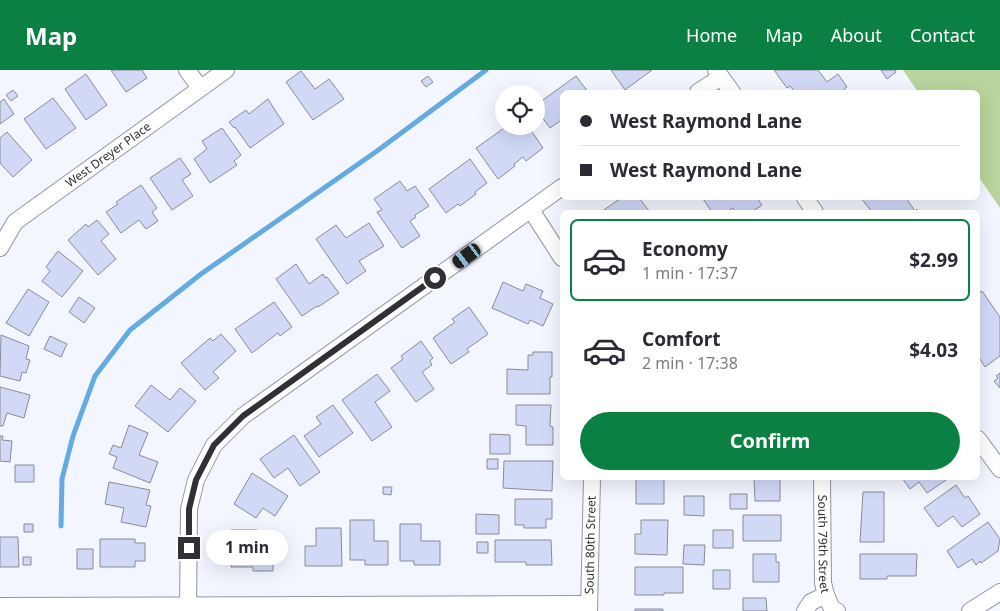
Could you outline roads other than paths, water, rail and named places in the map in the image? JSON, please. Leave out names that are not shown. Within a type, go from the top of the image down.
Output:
[{"type":"street","points":[[187,70],[200,88]]},
{"type":"street","name":"West Dreyer Place","points":[[0,248],[15,222],[226,70]]},
{"type":"street","points":[[700,90],[718,73],[731,90]]},
{"type":"street","points":[[188,608],[189,509],[196,480],[214,445],[243,416],[560,189]]},
{"type":"street","points":[[531,210],[560,255]]},
{"type":"street","points":[[980,442],[1000,469]]},
{"type":"street","name":"South 80th Street","points":[[589,608],[592,480]]},
{"type":"street","name":"South 79th Street","points":[[822,480],[823,583],[832,605]]},
{"type":"street","points":[[970,611],[1000,592]]},
{"type":"street","points":[[805,611],[811,602],[832,605]]},
{"type":"street","points":[[0,606],[589,608]]},
{"type":"waterway","points":[[61,526],[62,479],[73,436],[95,376],[130,330],[201,274],[377,151],[486,70]]}]
